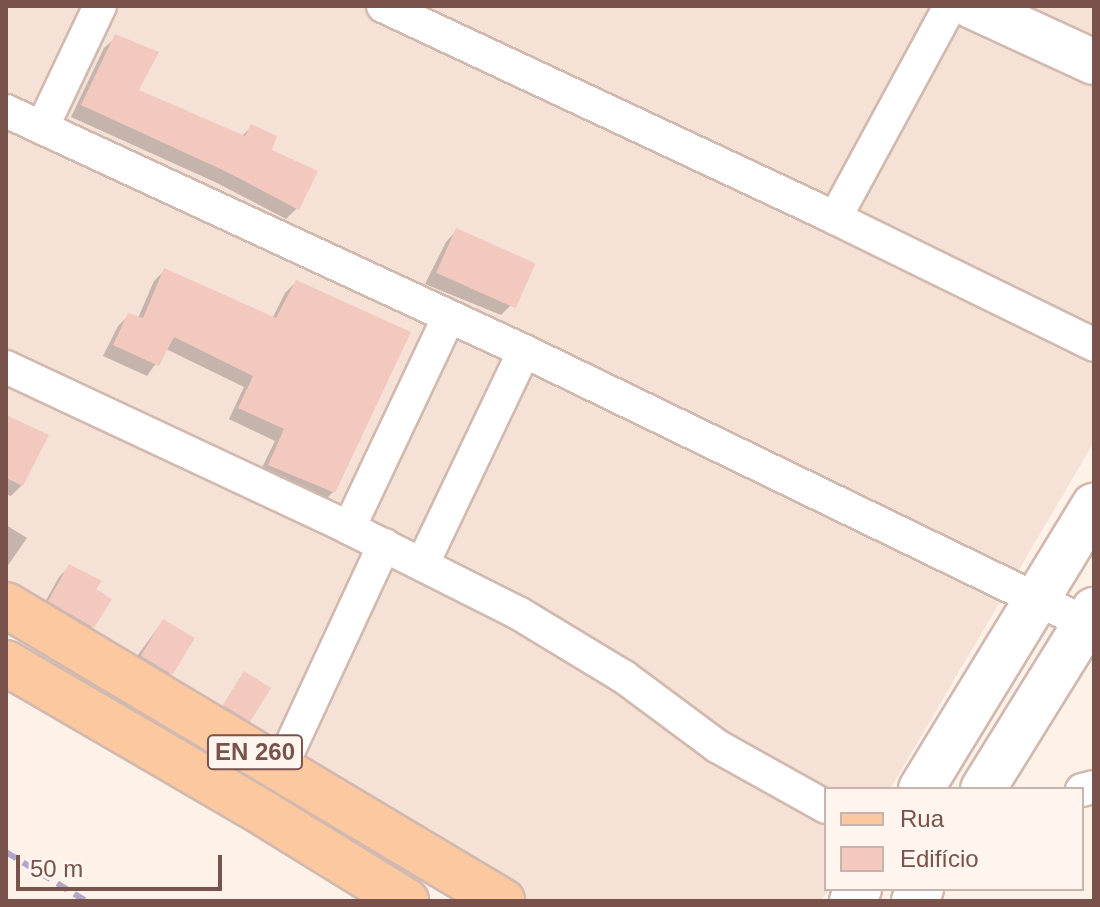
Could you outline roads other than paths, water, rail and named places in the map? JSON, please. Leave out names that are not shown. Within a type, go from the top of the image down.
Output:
[{"type":"main road","name":"EN 260","points":[[6,605],[502,901]]},
{"type":"main road","points":[[14,668],[47,631]]},
{"type":"main road","name":"EN 260","points":[[14,668],[265,814],[406,901]]},
{"type":"street","points":[[42,128],[100,6]]},
{"type":"street","points":[[383,6],[835,218],[1094,345]]},
{"type":"street","points":[[835,218],[950,6]]},
{"type":"street","points":[[972,6],[1094,62]]},
{"type":"street","points":[[6,111],[524,351],[1039,597],[1092,619],[984,787]]},
{"type":"street","points":[[349,528],[449,316]]},
{"type":"street","points":[[423,563],[524,351]]},
{"type":"street","points":[[6,367],[423,563],[520,614],[598,661],[717,746],[824,806]]},
{"type":"street","points":[[922,787],[1094,506]]},
{"type":"street","points":[[281,767],[384,545]]},
{"type":"railway","points":[[6,852],[86,901]]}]
